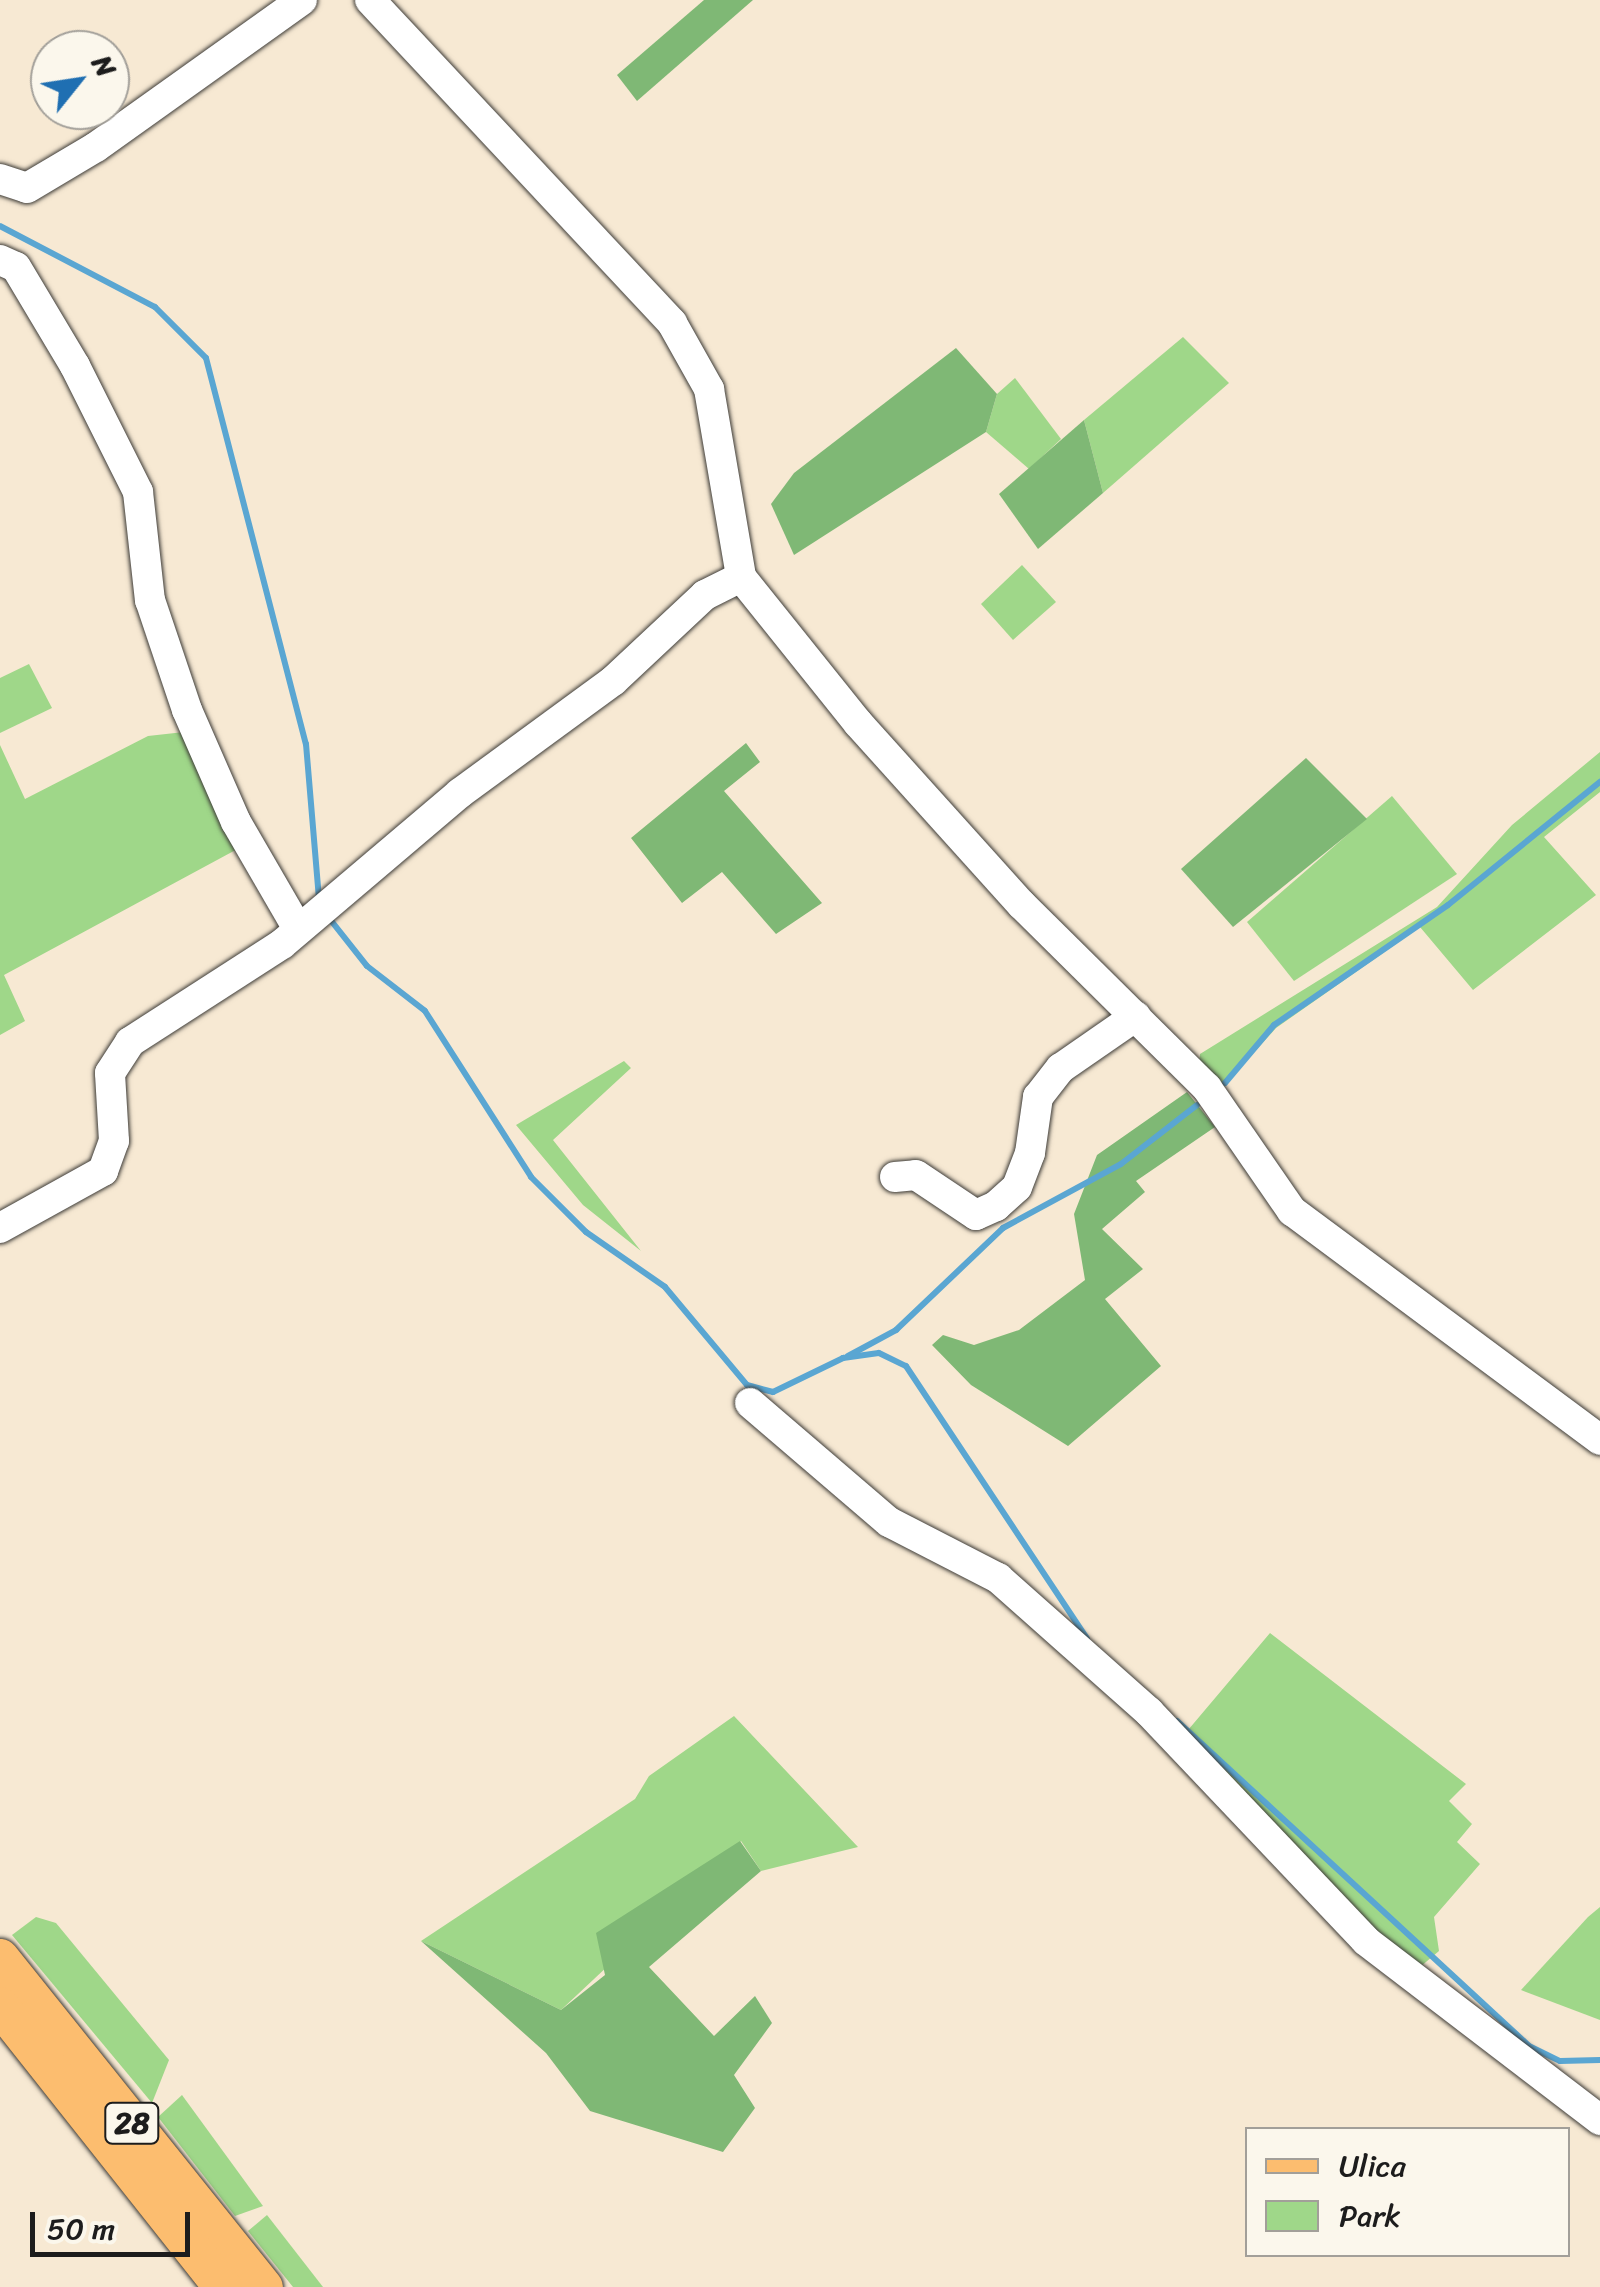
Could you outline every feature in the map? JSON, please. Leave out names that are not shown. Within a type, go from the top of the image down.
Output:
[{"type":"main road","name":"28","points":[[0,1958],[264,2287]]},
{"type":"main road","name":"28","points":[[0,2006],[223,2287]]},
{"type":"street","points":[[0,179],[27,188],[96,147],[302,0]]},
{"type":"street","points":[[370,0],[672,324],[708,389],[741,577],[858,723],[1206,1088],[1292,1211],[1600,1440]]},
{"type":"street","points":[[0,260],[16,267],[66,350],[138,492],[150,600],[188,710],[236,822],[315,914]]},
{"type":"street","points":[[0,1228],[76,1191],[108,1163],[108,1082],[121,1050],[315,914],[614,680],[705,595],[741,577]]},
{"type":"street","points":[[896,1177],[916,1176],[976,1215],[996,1206],[1017,1187],[1030,1153],[1038,1097],[1061,1068],[1136,1016]]},
{"type":"street","points":[[750,1403],[888,1522],[998,1578],[1159,1723],[1366,1941],[1600,2120]]},
{"type":"green space","points":[[704,0],[753,0],[637,101],[617,75]]},
{"type":"green space","points":[[1183,337],[1229,383],[1103,493],[1084,420]]},
{"type":"green space","points":[[956,348],[997,394],[986,432],[794,555],[771,504],[794,473]]},
{"type":"green space","points":[[1015,378],[1061,439],[1029,469],[986,432],[997,394]]},
{"type":"green space","points":[[1084,420],[1103,493],[1038,549],[999,494]]},
{"type":"green space","points":[[1022,565],[1056,602],[1013,640],[981,604]]},
{"type":"green space","points":[[29,664],[52,708],[0,733],[0,678]]},
{"type":"green space","points":[[184,732],[243,846],[4,975],[25,1021],[0,1035],[0,745],[25,799],[148,736]]},
{"type":"green space","points":[[746,743],[760,762],[724,791],[822,903],[776,934],[722,872],[682,903],[631,838]]},
{"type":"green space","points":[[1600,752],[1600,792],[1544,837],[1596,895],[1473,990],[1420,927],[1276,1028],[1220,1090],[1199,1065],[1200,1054],[1437,907],[1512,825]]},
{"type":"green space","points":[[1306,758],[1367,819],[1233,927],[1181,869]]},
{"type":"green space","points":[[1392,796],[1457,874],[1294,981],[1247,922]]},
{"type":"green space","points":[[624,1061],[631,1068],[553,1140],[641,1251],[583,1205],[516,1125]]},
{"type":"green space","points":[[1187,1092],[1215,1127],[1136,1181],[1145,1192],[1102,1229],[1143,1269],[1105,1299],[1161,1366],[1068,1446],[971,1385],[932,1345],[943,1335],[974,1345],[1019,1330],[1085,1280],[1074,1214],[1097,1155]]},
{"type":"green space","points":[[1270,1633],[1466,1784],[1449,1801],[1472,1824],[1457,1842],[1480,1864],[1434,1917],[1439,1951],[1420,1967],[1404,1963],[1183,1736]]},
{"type":"green space","points":[[734,1716],[858,1847],[761,1871],[741,1841],[561,2010],[421,1941],[635,1799],[649,1776]]},
{"type":"green space","points":[[740,1841],[761,1871],[649,1967],[714,2036],[755,1996],[772,2023],[734,2075],[755,2108],[723,2152],[590,2111],[546,2053],[421,1941],[561,2010],[605,1975],[596,1933]]},
{"type":"green space","points":[[1600,1907],[1600,2020],[1521,1990],[1588,1917]]},
{"type":"green space","points":[[36,1917],[56,1923],[169,2060],[152,2103],[12,1935]]},
{"type":"green space","points":[[182,2095],[263,2206],[235,2216],[158,2117]]},
{"type":"green space","points":[[267,2215],[323,2287],[293,2287],[248,2231]]},
{"type":"waterway","points":[[0,226],[155,307],[206,358],[306,744],[319,898]]},
{"type":"waterway","points":[[1225,1083],[1274,1025],[1448,905],[1600,782]]},
{"type":"waterway","points":[[329,918],[367,966],[425,1011],[531,1177],[586,1232],[665,1287],[747,1385],[773,1392],[843,1358],[879,1353],[906,1366],[1087,1638]]},
{"type":"waterway","points":[[848,1356],[896,1330],[1003,1228],[1121,1164],[1197,1105]]},
{"type":"waterway","points":[[1177,1721],[1529,2046],[1560,2061],[1600,2060]]}]
